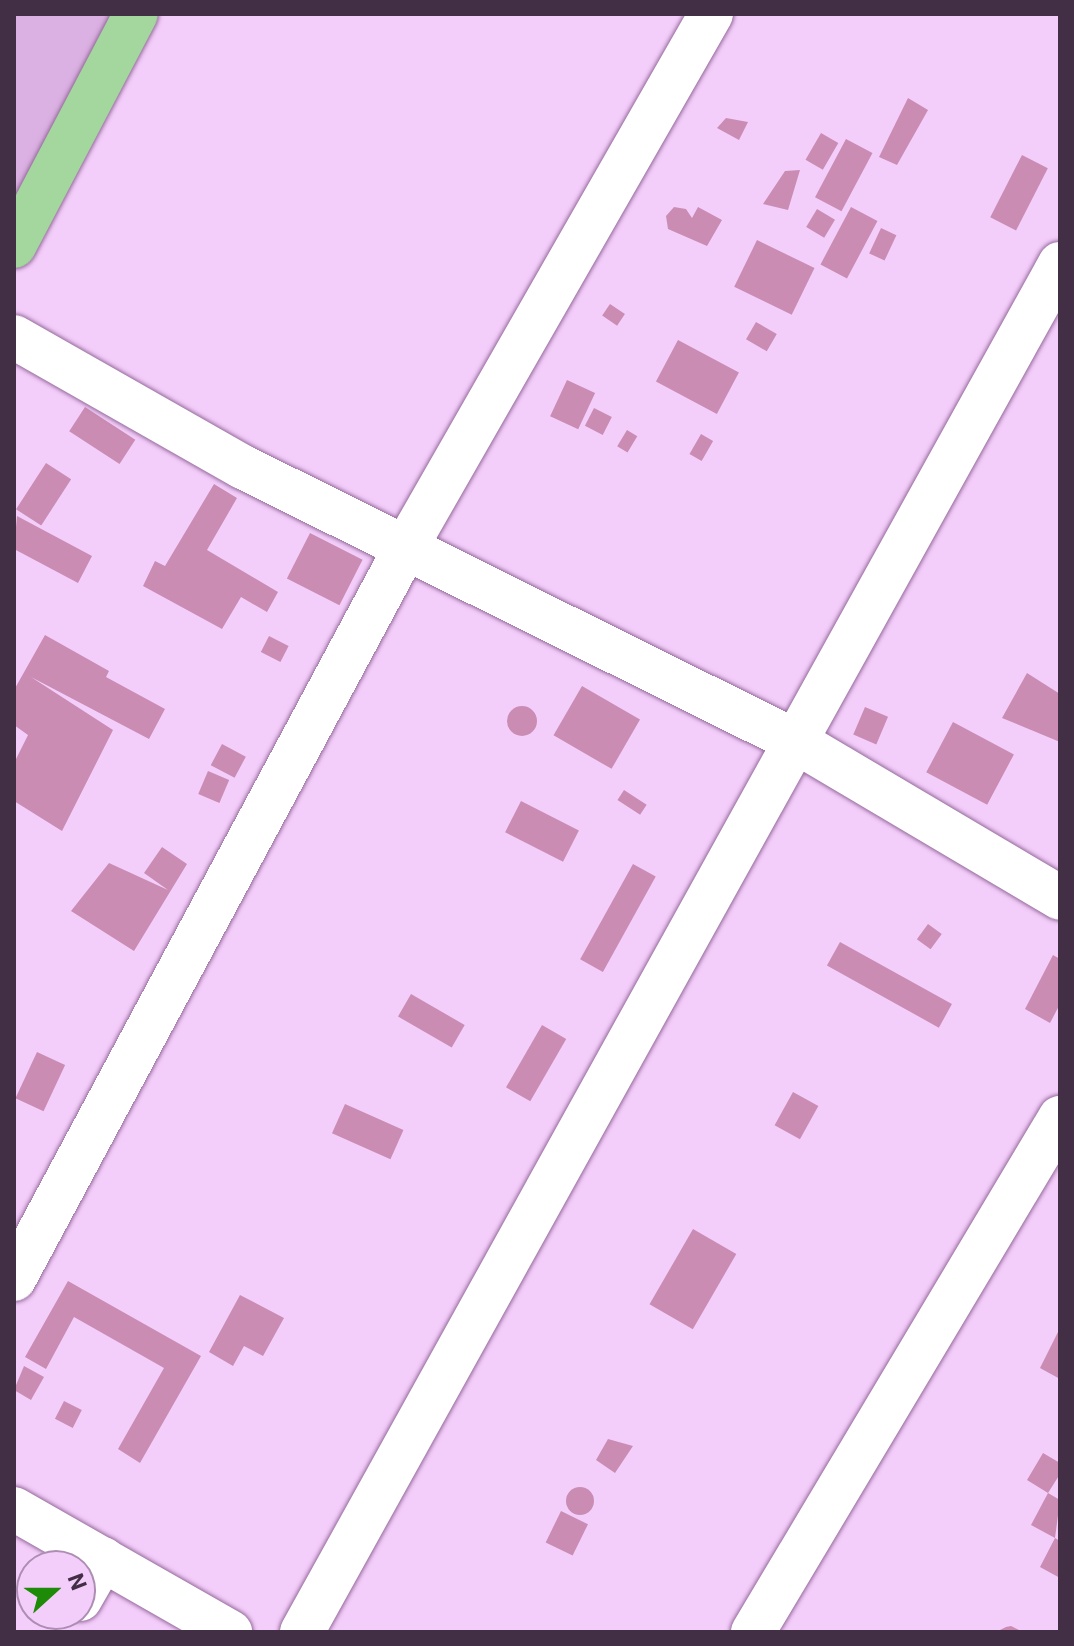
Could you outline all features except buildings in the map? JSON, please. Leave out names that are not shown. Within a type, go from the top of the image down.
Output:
[{"type":"main road","points":[[14,245],[136,14]]},
{"type":"street","points":[[14,1279],[406,547],[711,14]]},
{"type":"street","points":[[302,1632],[1060,264]]},
{"type":"street","points":[[14,337],[243,467],[795,741],[1060,898]]},
{"type":"street","points":[[753,1632],[1060,1118]]},
{"type":"street","points":[[14,1509],[230,1632]]},
{"type":"street","points":[[96,1571],[103,1559]]},
{"type":"shaded area","points":[[14,14],[136,14],[14,246]]}]
